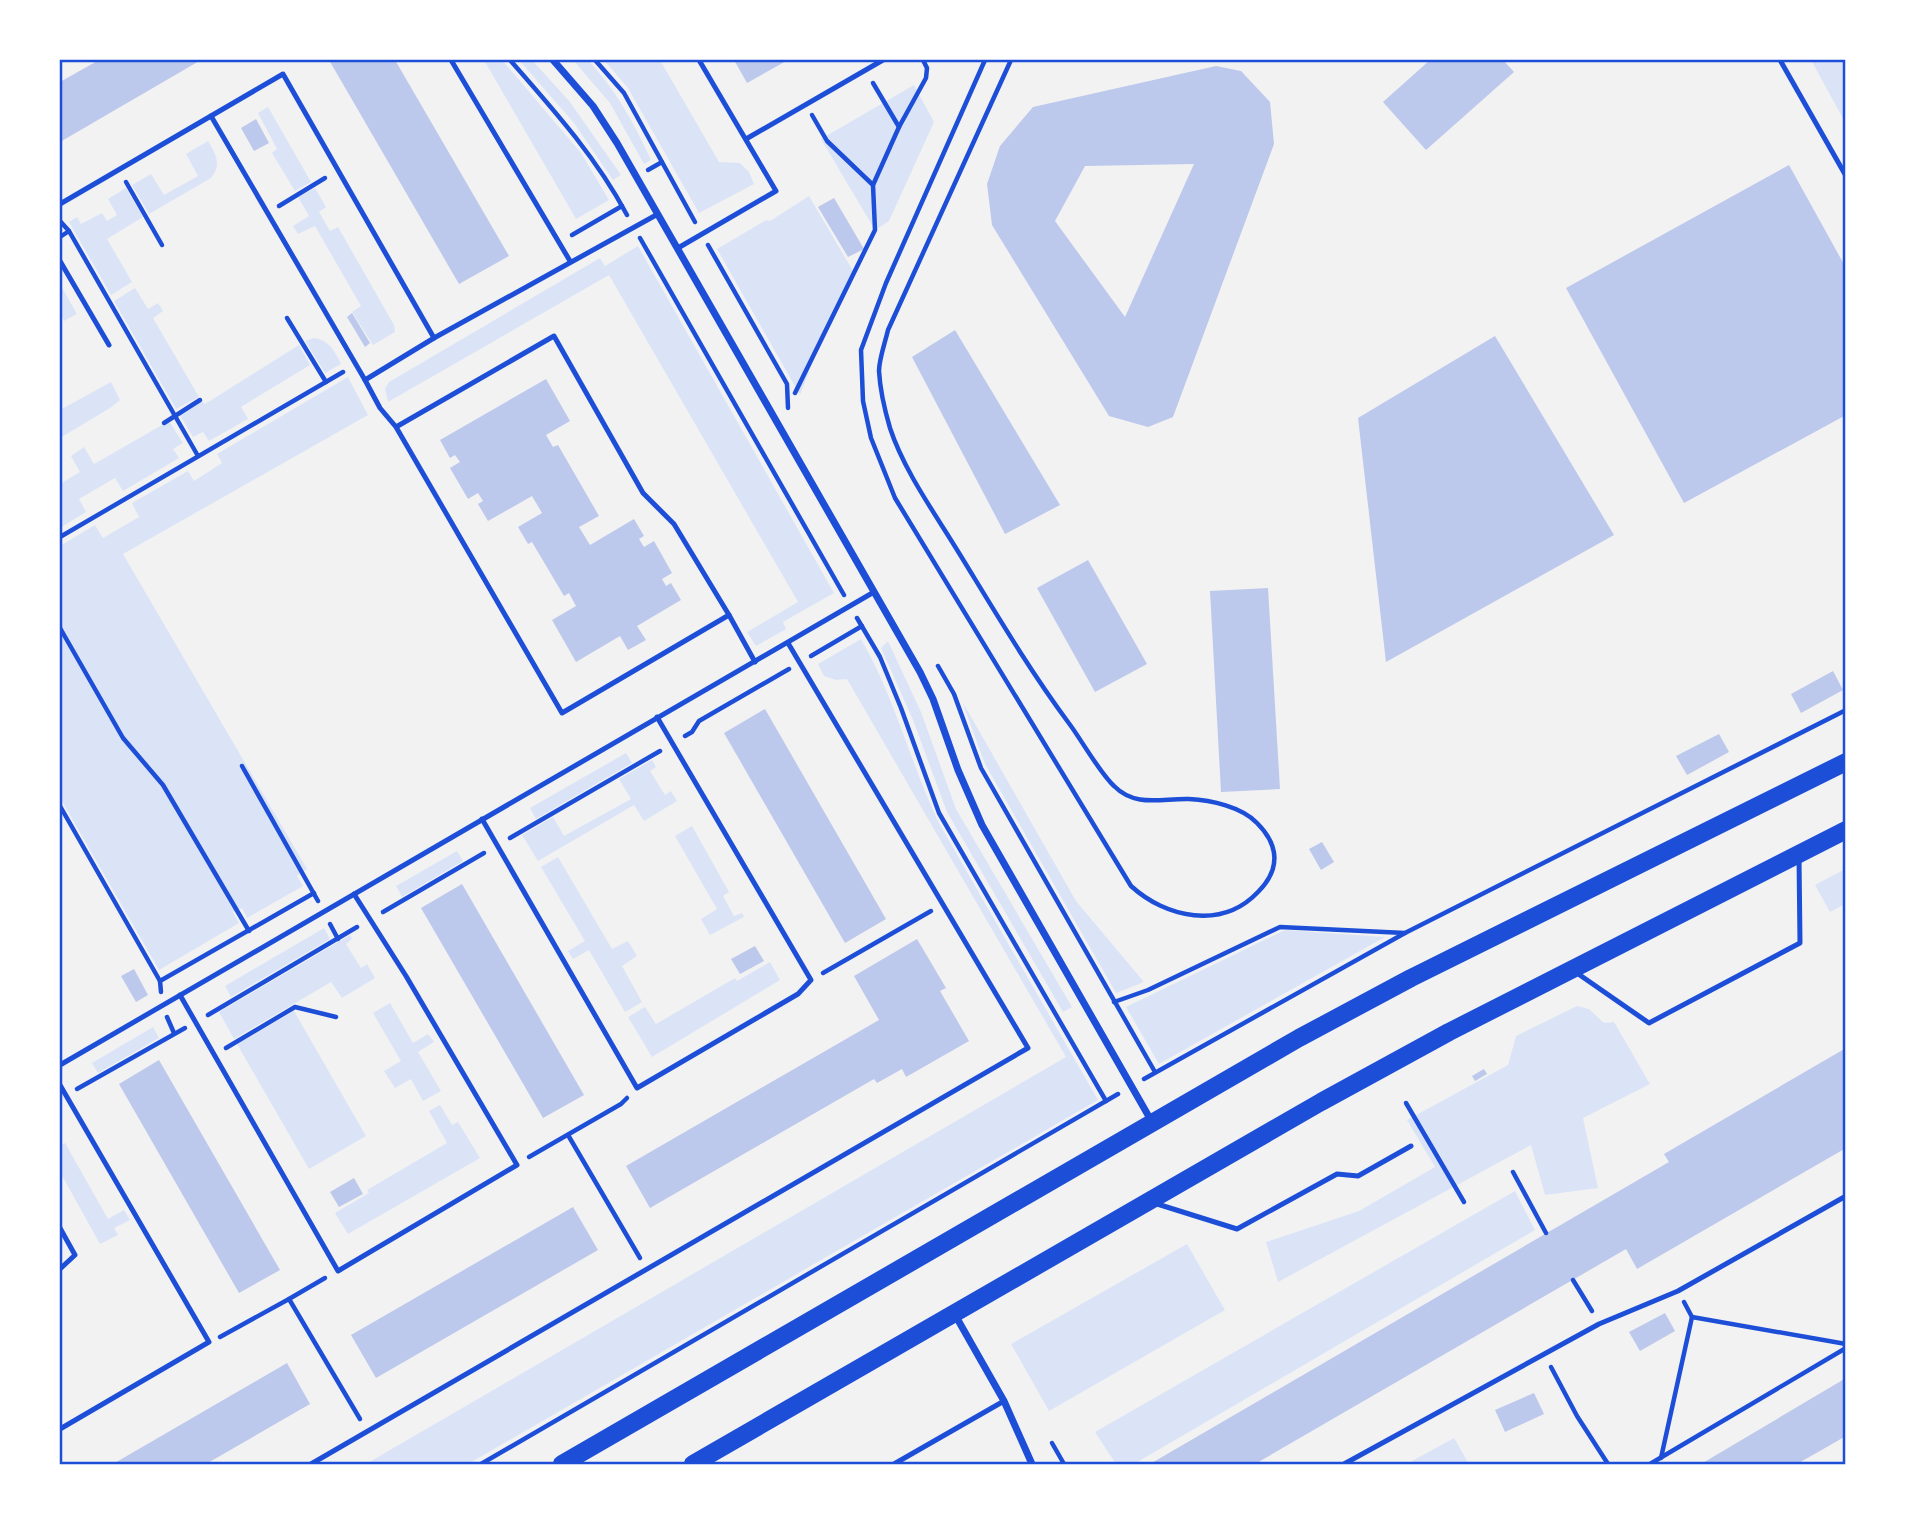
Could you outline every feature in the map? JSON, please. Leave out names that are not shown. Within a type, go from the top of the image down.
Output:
[{"type":"main road","points":[[562,1465],[1299,1038],[1411,978],[1846,762]]},
{"type":"main road","points":[[693,1465],[1321,1102],[1572,969],[1846,830]]},
{"type":"street","points":[[553,60],[593,106],[678,248],[874,592],[933,699],[982,825],[1152,1123]]},
{"type":"street","points":[[954,1313],[1004,1401],[1032,1465]]},
{"type":"lane","points":[[451,60],[570,261]]},
{"type":"lane","points":[[678,248],[776,191],[699,60]]},
{"type":"lane","points":[[746,139],[883,60]]},
{"type":"lane","points":[[1780,60],[1846,176]]},
{"type":"lane","points":[[60,204],[283,74],[434,338]]},
{"type":"lane","points":[[211,116],[380,408],[396,427],[562,713],[729,615]]},
{"type":"lane","points":[[365,380],[434,338],[658,214]]},
{"type":"lane","points":[[60,261],[109,345]]},
{"type":"lane","points":[[396,427],[554,337],[643,493],[674,524],[755,662]]},
{"type":"lane","points":[[60,1065],[874,592]]},
{"type":"lane","points":[[311,1465],[1028,1048],[788,643]]},
{"type":"lane","points":[[482,819],[637,1088],[798,995],[811,981],[657,717]]},
{"type":"lane","points":[[1572,969],[1649,1023],[1800,943],[1798,854]]},
{"type":"lane","points":[[180,995],[338,1271],[517,1165],[406,976],[354,894]]},
{"type":"lane","points":[[60,1085],[209,1342],[60,1429]]},
{"type":"lane","points":[[1147,1201],[1237,1229],[1337,1174],[1358,1176],[1411,1146]]},
{"type":"lane","points":[[1344,1465],[1599,1324],[1678,1291],[1846,1196]]},
{"type":"lane","points":[[60,1228],[75,1255],[60,1269]]},
{"type":"lane","points":[[894,1465],[1004,1401]]},
{"type":"path","points":[[510,60],[576,135],[622,206],[880,657],[939,813],[1106,1101]]},
{"type":"path","points":[[795,393],[874,230],[873,185],[899,127],[926,78],[927,68],[922,60]]},
{"type":"path","points":[[985,60],[886,283],[861,350],[863,401],[871,438],[895,498],[1131,886],[1161,908],[1187,916],[1222,914],[1250,900],[1268,878],[1275,848],[1268,836],[1242,811],[1188,799],[1134,799],[1114,786],[1050,700],[922,494],[891,429],[879,370],[888,330],[1011,60]]},
{"type":"path","points":[[865,70],[899,127]]},
{"type":"path","points":[[806,104],[827,141],[873,185]]},
{"type":"path","points":[[119,169],[162,245]]},
{"type":"path","points":[[267,213],[338,170]]},
{"type":"path","points":[[559,243],[622,206]]},
{"type":"path","points":[[60,221],[69,231],[198,456]]},
{"type":"path","points":[[60,237],[69,231]]},
{"type":"path","points":[[287,318],[326,382]]},
{"type":"path","points":[[60,537],[356,364]]},
{"type":"path","points":[[163,423],[200,400]]},
{"type":"path","points":[[66,1096],[673,744],[692,732],[699,722],[862,626]]},
{"type":"path","points":[[60,628],[123,738],[163,785],[248,930]]},
{"type":"path","points":[[481,1465],[1106,1101],[1405,933],[1846,710]]},
{"type":"path","points":[[242,766],[338,939]]},
{"type":"path","points":[[60,806],[160,981],[162,1006]]},
{"type":"path","points":[[160,981],[314,893]]},
{"type":"path","points":[[811,981],[943,903]]},
{"type":"path","points":[[1114,1002],[1148,990],[1280,927],[1405,933]]},
{"type":"path","points":[[214,1055],[295,1007],[336,1017]]},
{"type":"path","points":[[517,1165],[621,1104],[637,1088]]},
{"type":"path","points":[[1406,1103],[1464,1202]]},
{"type":"path","points":[[568,1135],[647,1268]]},
{"type":"path","points":[[1513,1172],[1546,1233]]},
{"type":"path","points":[[209,1342],[338,1271]]},
{"type":"path","points":[[1573,1280],[1599,1324]]},
{"type":"path","points":[[289,1299],[368,1432]]},
{"type":"path","points":[[1661,1458],[1692,1317],[1846,1346]]},
{"type":"path","points":[[1650,1465],[1846,1346]]},
{"type":"path","points":[[1544,1354],[1577,1416],[1608,1465]]},
{"type":"path","points":[[1052,1443],[1064,1465]]},
{"type":"shaded area","points":[[484,60],[502,60],[581,153],[609,200],[576,219]]},
{"type":"shaded area","points":[[519,60],[532,60],[570,102],[621,175],[613,180],[574,123]]},
{"type":"shaded area","points":[[573,60],[588,60],[607,83],[631,120],[651,160],[644,164],[610,103]]},
{"type":"shaded area","points":[[604,60],[660,60],[719,162],[740,163],[749,172],[754,184],[699,213],[628,88]]},
{"type":"shaded area","points":[[1811,60],[1845,60],[1845,122]]},
{"type":"shaded area","points":[[914,85],[934,122],[889,221],[875,230],[821,139]]},
{"type":"shaded area","points":[[268,107],[311,182],[295,191],[272,153],[277,149],[258,113]]},
{"type":"shaded area","points":[[208,141],[217,164],[211,178],[149,214],[132,185],[151,174],[164,195],[198,176],[186,154]]},
{"type":"shaded area","points":[[126,188],[143,217],[107,239],[132,282],[111,295],[69,222],[77,217],[81,224],[102,213],[107,221],[117,215],[108,199]]},
{"type":"shaded area","points":[[315,188],[326,207],[319,212],[330,231],[338,227],[394,325],[395,332],[373,345],[352,312],[361,306],[315,226],[298,234],[293,226],[309,216],[298,197]]},
{"type":"shaded area","points":[[809,196],[853,271],[826,327],[800,395],[717,249],[766,220],[770,221]]},
{"type":"shaded area","points":[[638,246],[834,593],[783,622],[786,629],[756,646],[747,632],[798,602],[609,275],[388,402],[385,389],[389,382],[600,258],[605,266]]},
{"type":"shaded area","points":[[60,284],[77,314],[64,321],[60,312]]},
{"type":"shaded area","points":[[135,288],[148,309],[158,303],[163,311],[153,318],[199,397],[176,409],[114,301]]},
{"type":"shaded area","points":[[314,338],[330,346],[341,364],[325,373],[305,341]]},
{"type":"shaded area","points":[[299,345],[310,365],[241,407],[248,419],[209,441],[203,432],[193,437],[179,414],[202,401],[205,404]]},
{"type":"shaded area","points":[[348,377],[368,415],[123,554],[307,869],[297,876],[303,886],[247,918],[242,908],[233,912],[239,923],[159,970],[60,798],[60,546],[95,525],[103,538],[139,517],[132,503],[188,471],[194,481],[222,463],[217,454]]},
{"type":"shaded area","points":[[111,382],[120,400],[60,438],[60,410]]},
{"type":"shaded area","points":[[169,421],[183,443],[173,449],[179,458],[123,491],[115,478],[79,499],[86,512],[60,528],[60,484],[80,472],[71,456],[84,447],[94,464]]},
{"type":"shaded area","points":[[861,639],[893,707],[939,823],[1098,1100],[468,1464],[366,1464],[1066,1057],[847,679],[836,680],[824,676],[818,664]]},
{"type":"shaded area","points":[[888,641],[921,712],[956,809],[1072,1007],[1063,1012],[947,812],[913,720],[881,648]]},
{"type":"shaded area","points":[[962,701],[1076,901],[1144,982],[1116,993],[985,764]]},
{"type":"shaded area","points":[[626,753],[632,763],[536,819],[530,808]]},
{"type":"shaded area","points":[[652,760],[656,767],[650,771],[665,795],[671,791],[677,801],[644,821],[634,805],[538,861],[522,835],[553,817],[564,836],[631,799],[619,779]]},
{"type":"shaded area","points":[[692,826],[729,892],[723,896],[734,916],[742,913],[744,917],[710,935],[701,919],[717,909],[675,836]]},
{"type":"shaded area","points":[[457,851],[463,861],[402,897],[396,886]]},
{"type":"shaded area","points":[[558,857],[612,949],[628,941],[637,956],[622,966],[642,1002],[625,1012],[589,950],[573,959],[568,951],[585,941],[541,867]]},
{"type":"shaded area","points":[[1845,869],[1845,904],[1830,912],[1815,885]]},
{"type":"shaded area","points":[[324,928],[330,939],[231,997],[225,986]]},
{"type":"shaded area","points":[[1285,930],[1385,937],[1159,1064],[1126,1007]]},
{"type":"shaded area","points":[[350,935],[352,939],[346,944],[361,968],[367,964],[375,978],[342,998],[331,982],[234,1039],[219,1012]]},
{"type":"shaded area","points":[[770,962],[780,980],[652,1057],[628,1017],[645,1007],[656,1024],[735,978],[737,981]]},
{"type":"shaded area","points":[[390,1003],[413,1043],[428,1034],[434,1042],[418,1052],[441,1091],[423,1101],[411,1079],[395,1088],[384,1071],[401,1061],[373,1013]]},
{"type":"shaded area","points":[[1577,1006],[1589,1009],[1604,1023],[1614,1022],[1650,1084],[1583,1118],[1598,1188],[1545,1195],[1531,1145],[1278,1282],[1266,1242],[1359,1211],[1435,1167],[1407,1120],[1508,1065],[1516,1036]]},
{"type":"shaded area","points":[[294,1011],[366,1136],[309,1169],[237,1044]]},
{"type":"shaded area","points":[[153,1027],[159,1038],[98,1073],[92,1063]]},
{"type":"shaded area","points":[[440,1105],[452,1125],[458,1122],[480,1158],[348,1234],[335,1213],[369,1193],[367,1190],[447,1143],[429,1111]]},
{"type":"shaded area","points":[[65,1143],[108,1219],[124,1210],[130,1220],[114,1228],[118,1235],[100,1244],[60,1172],[60,1146]]},
{"type":"shaded area","points":[[1515,1191],[1535,1230],[1134,1464],[1116,1464],[1095,1432]]},
{"type":"shaded area","points":[[1187,1244],[1225,1310],[1049,1411],[1011,1344]]},
{"type":"shaded area","points":[[1454,1438],[1469,1464],[1414,1464],[1412,1461]]},
{"type":"building","points":[[99,60],[201,60],[60,142],[60,82]]},
{"type":"building","points":[[329,60],[395,60],[509,256],[459,284]]},
{"type":"building","points":[[734,60],[788,60],[747,83]]},
{"type":"building","points":[[1430,60],[1503,60],[1514,72],[1426,150],[1383,102]]},
{"type":"building","points":[[1216,66],[1241,71],[1270,102],[1274,144],[1173,417],[1148,427],[1109,416],[992,225],[987,184],[1000,146],[1033,107]],"holes":[[[1194,164],[1125,317],[1055,221],[1085,166]]]},
{"type":"building","points":[[256,119],[269,143],[254,151],[241,128]]},
{"type":"building","points":[[1789,165],[1846,268],[1846,415],[1684,503],[1566,288]]},
{"type":"building","points":[[834,198],[864,249],[848,257],[818,207]]},
{"type":"building","points":[[352,313],[370,343],[365,347],[347,317]]},
{"type":"building","points":[[955,330],[1060,505],[1005,534],[912,357]]},
{"type":"building","points":[[1495,336],[1614,535],[1386,662],[1358,418]]},
{"type":"building","points":[[546,379],[570,421],[546,435],[553,447],[558,445],[599,516],[579,527],[590,545],[634,519],[644,536],[639,539],[644,547],[654,541],[672,573],[662,579],[666,586],[671,583],[681,600],[637,626],[646,640],[628,650],[620,636],[576,662],[552,620],[576,606],[569,593],[564,596],[532,542],[528,544],[518,527],[542,513],[532,496],[488,521],[478,504],[483,501],[478,493],[468,499],[450,468],[460,462],[455,455],[450,458],[440,440]]},
{"type":"building","points":[[1088,560],[1147,664],[1095,692],[1037,588]]},
{"type":"building","points":[[1268,588],[1280,789],[1221,792],[1210,591]]},
{"type":"building","points":[[1833,671],[1843,690],[1801,713],[1791,694]]},
{"type":"building","points":[[765,709],[886,919],[845,943],[724,733]]},
{"type":"building","points":[[1719,734],[1729,752],[1687,775],[1676,756]]},
{"type":"building","points":[[1322,842],[1334,862],[1321,870],[1309,849]]},
{"type":"building","points":[[462,884],[584,1095],[543,1118],[421,908]]},
{"type":"building","points":[[917,939],[946,988],[940,991],[969,1041],[906,1077],[902,1069],[877,1083],[874,1079],[650,1208],[626,1166],[879,1020],[854,976]]},
{"type":"building","points":[[755,946],[764,961],[740,974],[731,959]]},
{"type":"building","points":[[134,969],[148,995],[136,1002],[121,976]]},
{"type":"building","points":[[1846,1048],[1846,1148],[1637,1269],[1626,1249],[1255,1464],[1150,1464],[1669,1162],[1664,1154]]},
{"type":"building","points":[[159,1060],[280,1270],[239,1293],[119,1084]]},
{"type":"building","points":[[1484,1069],[1487,1074],[1475,1081],[1472,1076]]},
{"type":"building","points":[[354,1178],[363,1194],[339,1207],[330,1192]]},
{"type":"building","points":[[573,1207],[598,1250],[376,1378],[351,1335]]},
{"type":"building","points":[[1665,1313],[1675,1331],[1640,1351],[1629,1332]]},
{"type":"building","points":[[287,1363],[310,1404],[206,1464],[113,1464]]},
{"type":"building","points":[[1846,1378],[1846,1436],[1797,1464],[1701,1464]]},
{"type":"building","points":[[1534,1393],[1544,1414],[1505,1432],[1495,1410]]}]
